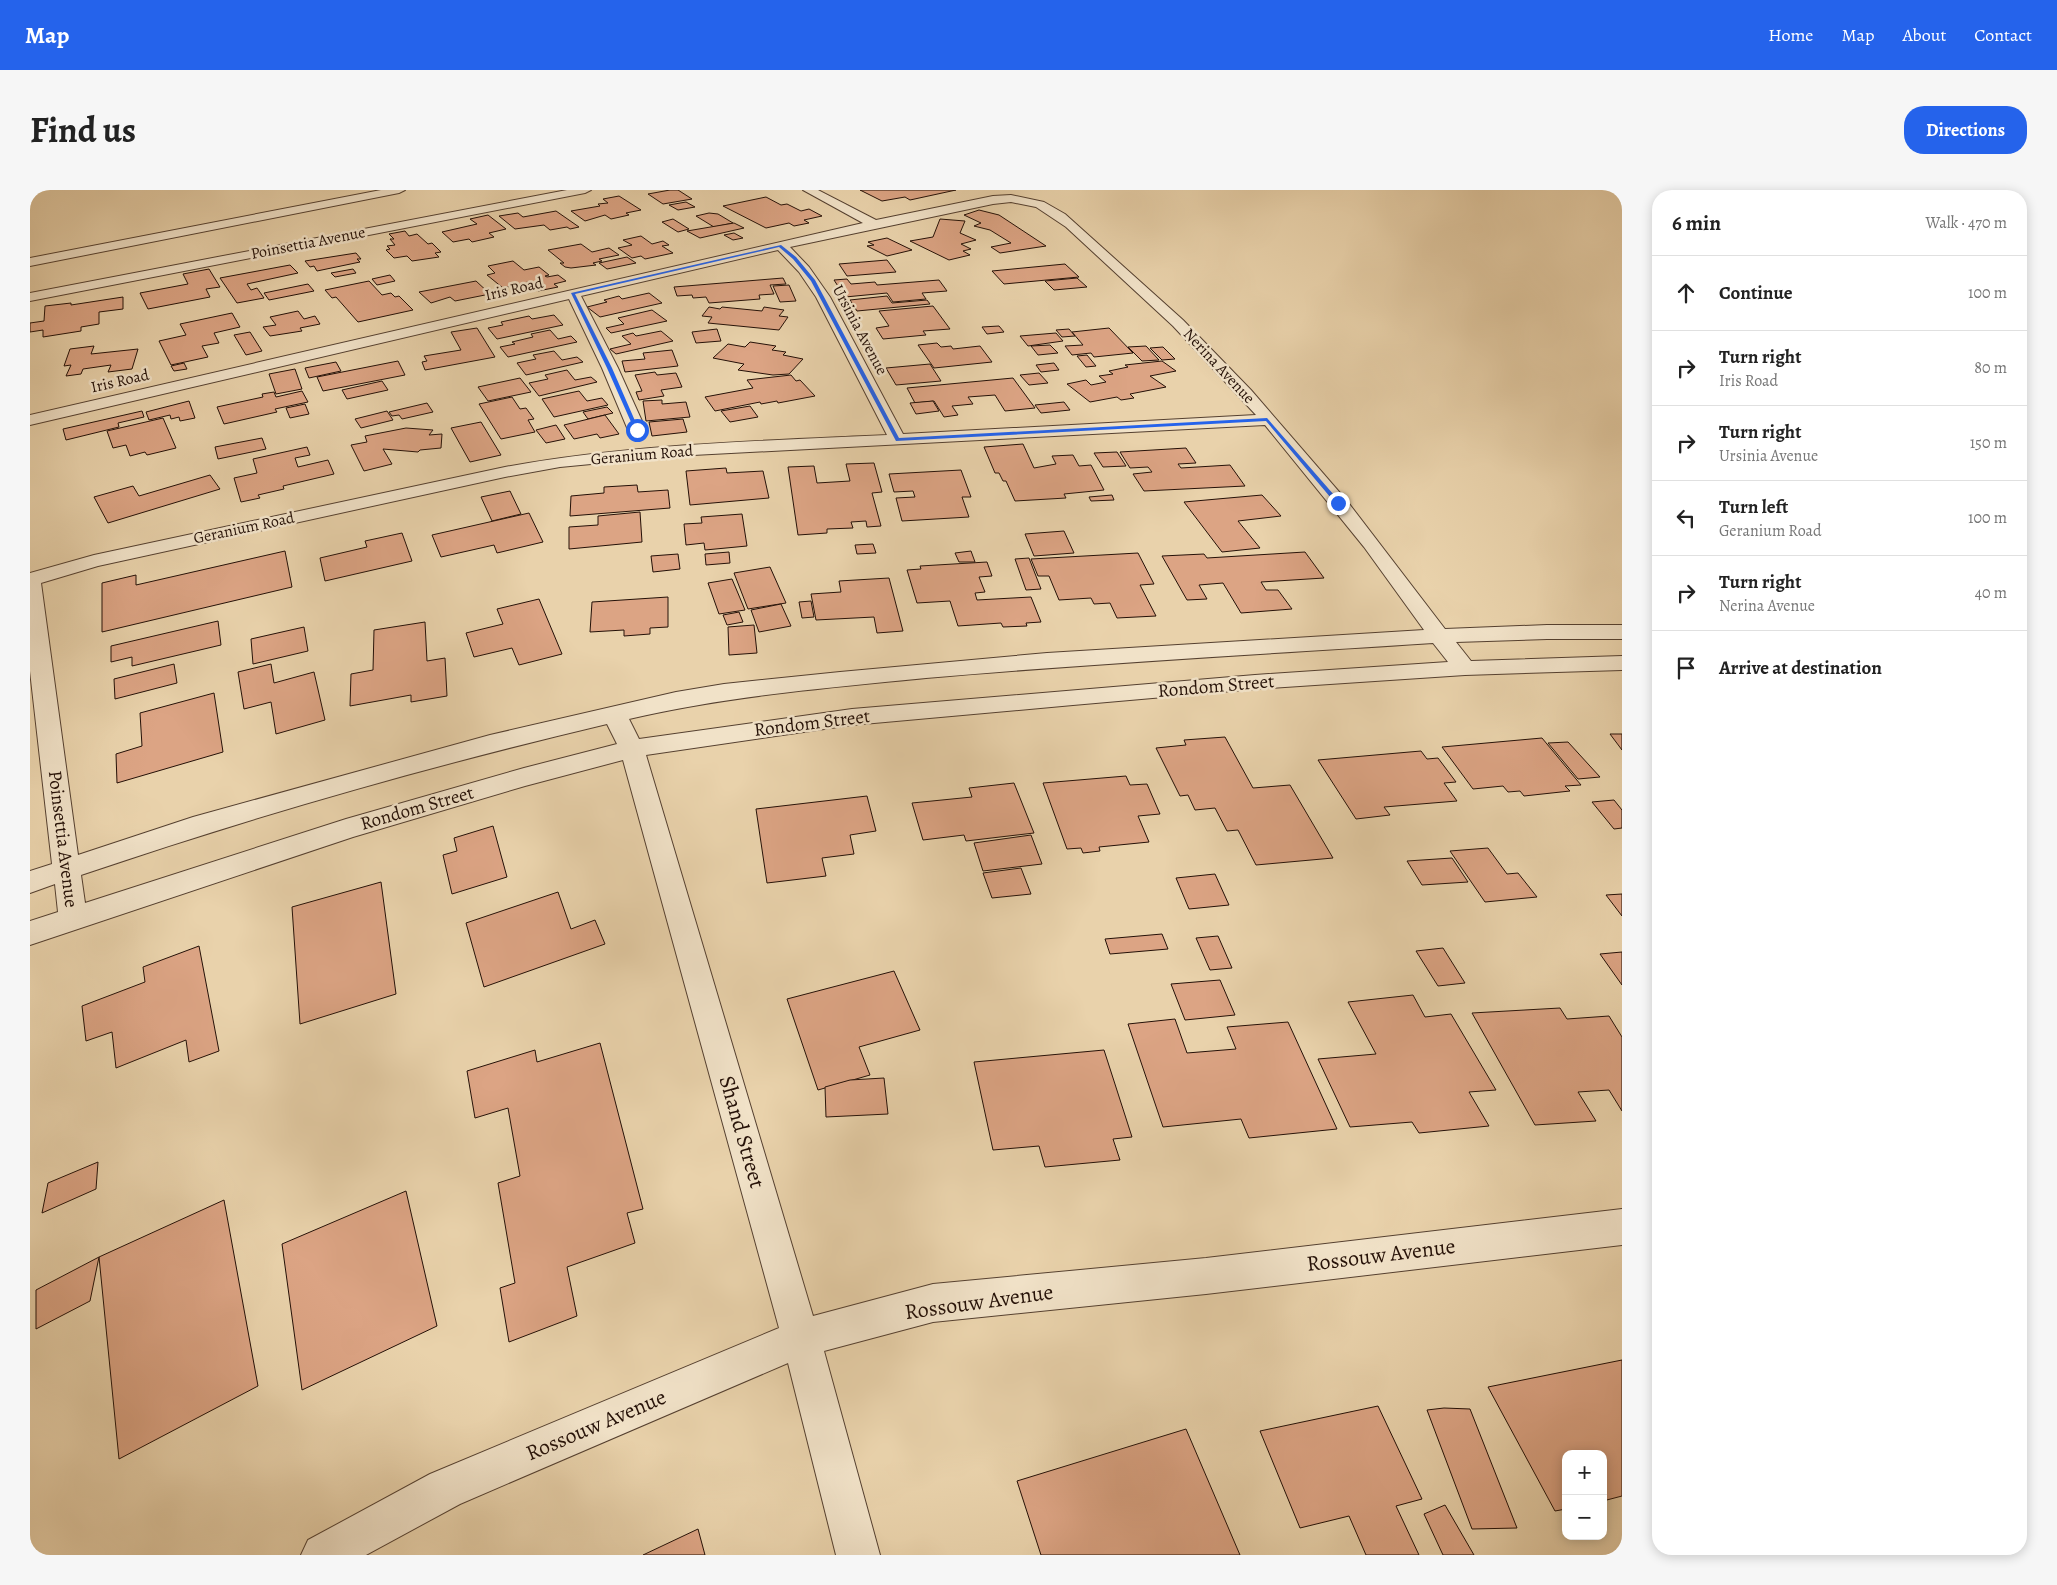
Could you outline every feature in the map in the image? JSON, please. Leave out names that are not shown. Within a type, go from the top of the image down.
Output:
[{"type":"street","points":[[30,262],[399,190]]},
{"type":"street","name":"Poinsettia Avenue","points":[[30,297],[585,190]]},
{"type":"street","points":[[809,190],[874,224]]},
{"type":"street","name":"Iris Road","points":[[30,420],[874,224],[1015,196]]},
{"type":"street","name":"Nerina Avenue","points":[[1015,196],[1040,206],[1072,227],[1142,287],[1219,363],[1305,463],[1371,544],[1438,636],[1465,668]]},
{"type":"street","name":"Ursinia Avenue","points":[[780,246],[794,258],[813,280],[898,440]]},
{"type":"street","points":[[572,294],[610,368],[637,430]]},
{"type":"street","name":"Geranium Road","points":[[30,581],[94,561],[536,466],[674,451],[1267,420]]},
{"type":"street","name":"Poinsettia Avenue","points":[[30,581],[72,918]]},
{"type":"street","name":"Rondom Street","points":[[30,882],[194,827],[339,784],[490,743],[614,713],[724,692],[860,677],[1048,660],[1438,636],[1547,632],[1622,632]]},
{"type":"street","name":"Rondom Street","points":[[30,933],[346,829],[524,777],[632,749],[852,717],[1246,683],[1465,668],[1622,663]]},
{"type":"street","name":"Shand Street","points":[[614,713],[632,749],[801,1338],[858,1555]]},
{"type":"street","name":"Rossouw Avenue","points":[[323,1555],[445,1489],[801,1338],[933,1303],[1206,1276],[1622,1227]]},
{"type":"building","points":[[678,190],[692,199],[663,204],[648,194]]},
{"type":"building","points":[[860,190],[956,190],[910,200],[905,197],[882,201]]},
{"type":"building","points":[[619,196],[641,210],[611,219],[605,215],[585,221],[571,211],[600,206],[598,204],[608,203],[603,199]]},
{"type":"building","points":[[766,197],[781,205],[787,204],[801,211],[809,209],[822,216],[804,220],[809,223],[794,226],[789,223],[766,228],[723,206]]},
{"type":"building","points":[[686,202],[695,207],[678,210],[669,205]]},
{"type":"building","points":[[979,210],[999,215],[1046,246],[1000,253],[991,247],[1011,243],[990,230],[974,226],[981,223],[964,215]]},
{"type":"building","points":[[556,211],[579,227],[550,230],[544,225],[515,229],[499,216],[518,213],[523,217]]},
{"type":"building","points":[[709,213],[718,214],[733,223],[714,227],[696,216]]},
{"type":"building","points":[[488,215],[506,229],[489,233],[494,237],[472,242],[469,239],[453,242],[442,232],[477,224],[470,219]]},
{"type":"building","points":[[673,219],[689,229],[678,232],[662,222]]},
{"type":"building","points":[[940,219],[965,221],[960,233],[976,240],[961,244],[971,249],[963,251],[970,255],[949,260],[910,241],[933,237]]},
{"type":"building","points":[[734,223],[744,228],[700,238],[687,231]]},
{"type":"building","points":[[405,231],[409,236],[417,234],[428,244],[432,243],[441,252],[435,253],[439,257],[412,261],[407,256],[394,258],[386,250],[390,249],[387,246],[395,245],[390,239],[394,239],[389,234]]},
{"type":"building","points":[[734,233],[743,238],[733,240],[724,235]]},
{"type":"building","points":[[641,236],[652,244],[663,241],[669,245],[662,246],[673,253],[645,259],[641,256],[632,258],[618,248],[632,245],[623,240]]},
{"type":"building","points":[[887,238],[912,250],[887,256],[867,246],[874,245],[868,242]]},
{"type":"building","points":[[581,244],[592,252],[609,248],[619,255],[599,259],[602,261],[593,263],[596,265],[571,268],[565,267],[560,263],[564,263],[548,250]]},
{"type":"building","points":[[356,253],[361,259],[357,259],[360,262],[317,271],[314,266],[310,267],[305,261]]},
{"type":"building","points":[[627,257],[636,263],[607,269],[599,263]]},
{"type":"building","points":[[887,260],[896,272],[847,276],[839,264]]},
{"type":"building","points":[[513,261],[524,270],[539,267],[549,275],[545,276],[558,275],[566,281],[554,284],[558,287],[538,291],[528,282],[503,288],[487,275],[495,273],[488,266]]},
{"type":"building","points":[[1065,264],[1079,277],[1004,284],[992,271]]},
{"type":"building","points":[[290,265],[298,273],[247,284],[251,290],[257,288],[264,298],[237,303],[220,278]]},
{"type":"building","points":[[209,269],[220,287],[206,289],[210,297],[148,309],[140,293],[188,284],[183,274]]},
{"type":"building","points":[[353,269],[356,273],[335,277],[331,273]]},
{"type":"building","points":[[390,275],[395,281],[377,285],[372,279]]},
{"type":"building","points":[[783,278],[786,284],[770,285],[774,294],[759,295],[760,299],[709,303],[706,297],[693,298],[692,295],[677,296],[674,287]]},
{"type":"building","points":[[1077,278],[1087,287],[1054,290],[1045,281]]},
{"type":"building","points":[[847,279],[851,284],[875,282],[877,285],[939,280],[947,291],[922,293],[926,299],[893,302],[887,293],[845,297],[834,280]]},
{"type":"building","points":[[369,281],[382,295],[391,293],[395,297],[399,296],[413,310],[358,322],[336,297],[332,298],[325,290]]},
{"type":"building","points":[[476,281],[490,294],[455,301],[450,297],[431,303],[419,292]]},
{"type":"building","points":[[308,284],[314,291],[269,300],[264,293]]},
{"type":"building","points":[[789,285],[796,301],[780,302],[773,286]]},
{"type":"building","points":[[649,293],[662,303],[600,317],[587,307],[607,302],[604,300],[619,296],[622,299]]},
{"type":"building","points":[[887,296],[892,303],[927,300],[930,304],[857,311],[850,300]]},
{"type":"building","points":[[123,297],[123,309],[99,312],[99,324],[81,327],[81,331],[43,337],[43,330],[30,332],[30,323],[44,321],[45,306],[71,303],[71,305]]},
{"type":"building","points":[[933,306],[950,329],[923,331],[926,335],[883,339],[876,328],[889,326],[879,311]]},
{"type":"building","points":[[709,307],[762,311],[764,307],[784,310],[779,316],[788,317],[779,330],[708,323],[712,317],[702,316]]},
{"type":"building","points":[[652,310],[667,321],[611,333],[606,328],[624,324],[618,318]]},
{"type":"building","points":[[298,311],[304,319],[315,316],[320,324],[300,328],[302,331],[270,336],[263,327],[276,325],[270,317]]},
{"type":"building","points":[[232,313],[240,327],[214,333],[219,343],[202,346],[208,357],[171,365],[159,341],[186,335],[180,324]]},
{"type":"building","points":[[554,315],[563,325],[497,339],[488,328],[503,325],[501,322],[529,316],[532,319]]},
{"type":"building","points":[[999,326],[1004,332],[987,334],[982,327]]},
{"type":"building","points":[[477,328],[495,357],[425,370],[422,362],[427,361],[424,356],[461,350],[451,332]]},
{"type":"building","points":[[1109,328],[1133,353],[1094,357],[1091,353],[1072,355],[1065,346],[1083,345],[1072,332]]},
{"type":"building","points":[[717,329],[721,341],[696,343],[692,332]]},
{"type":"building","points":[[1069,329],[1075,336],[1062,337],[1056,330]]},
{"type":"building","points":[[550,330],[558,339],[571,336],[577,342],[508,357],[500,347],[533,337],[531,334]]},
{"type":"building","points":[[661,331],[673,341],[616,354],[610,349],[631,344],[622,336],[633,333],[636,336]]},
{"type":"building","points":[[250,332],[262,351],[246,355],[234,335]]},
{"type":"building","points":[[1056,333],[1063,341],[1028,346],[1020,336]]},
{"type":"building","points":[[750,342],[776,346],[772,350],[786,352],[783,355],[803,359],[789,374],[773,375],[738,370],[744,364],[713,358],[728,344],[745,347]]},
{"type":"building","points":[[937,343],[941,347],[951,346],[953,349],[980,346],[992,362],[934,368],[918,345]]},
{"type":"building","points":[[1050,345],[1058,353],[1038,355],[1031,346]]},
{"type":"building","points":[[94,346],[91,354],[138,349],[132,369],[108,372],[111,365],[83,369],[81,374],[66,376],[71,365],[64,366],[70,349]]},
{"type":"building","points":[[1146,346],[1159,360],[1142,361],[1128,347]]},
{"type":"building","points":[[1163,347],[1175,359],[1162,360],[1150,348]]},
{"type":"building","points":[[672,350],[678,366],[625,372],[622,361],[645,359],[643,353]]},
{"type":"building","points":[[554,351],[562,360],[577,357],[583,362],[526,375],[517,363],[536,359],[533,355]]},
{"type":"building","points":[[1087,355],[1096,366],[1086,367],[1077,356]]},
{"type":"building","points":[[398,361],[405,375],[323,391],[317,377]]},
{"type":"building","points":[[1162,361],[1176,371],[1150,376],[1166,387],[1130,394],[1134,398],[1121,400],[1117,397],[1090,402],[1067,384],[1086,380],[1091,385],[1106,382],[1099,376],[1113,374],[1109,371],[1128,367],[1125,365]]},
{"type":"building","points":[[336,362],[341,371],[309,378],[305,368]]},
{"type":"building","points":[[184,363],[187,369],[174,371],[171,366]]},
{"type":"building","points":[[1054,363],[1059,370],[1041,372],[1036,365]]},
{"type":"building","points":[[930,364],[941,381],[896,385],[886,368]]},
{"type":"building","points":[[295,369],[302,389],[276,394],[269,374]]},
{"type":"building","points":[[567,370],[575,380],[591,377],[597,382],[539,396],[529,383],[548,379],[545,375]]},
{"type":"building","points":[[655,372],[657,375],[676,373],[682,387],[661,390],[664,396],[639,400],[636,392],[642,391],[635,375]]},
{"type":"building","points":[[1039,373],[1048,383],[1029,385],[1020,375]]},
{"type":"building","points":[[791,375],[796,381],[800,380],[815,396],[778,403],[777,401],[761,404],[760,402],[715,411],[705,397],[753,388],[747,380]]},
{"type":"building","points":[[520,378],[531,392],[488,401],[478,387]]},
{"type":"building","points":[[1013,378],[1035,408],[1005,411],[995,395],[968,397],[973,404],[952,406],[958,415],[944,417],[934,401],[915,403],[907,388]]},
{"type":"building","points":[[382,381],[388,390],[347,399],[342,390]]},
{"type":"building","points":[[302,391],[308,402],[275,409],[277,412],[224,424],[217,407],[263,397],[262,394],[274,392],[276,397]]},
{"type":"building","points":[[579,391],[587,401],[602,398],[608,405],[554,417],[542,399]]},
{"type":"building","points":[[512,397],[520,409],[526,408],[534,419],[528,420],[535,432],[501,439],[479,404]]},
{"type":"building","points":[[662,400],[662,404],[686,402],[690,417],[646,421],[643,401]]},
{"type":"building","points":[[189,401],[195,418],[180,421],[179,417],[171,419],[170,415],[149,420],[146,412]]},
{"type":"building","points":[[933,401],[939,411],[916,414],[910,403]]},
{"type":"building","points":[[1064,402],[1070,410],[1041,413],[1035,405]]},
{"type":"building","points":[[427,403],[433,412],[402,419],[399,415],[392,416],[389,412]]},
{"type":"building","points":[[305,404],[309,414],[290,418],[286,408]]},
{"type":"building","points":[[750,406],[758,417],[730,422],[721,411]]},
{"type":"building","points":[[607,407],[613,413],[588,419],[583,412]]},
{"type":"building","points":[[142,411],[144,417],[118,423],[119,427],[66,440],[63,429]]},
{"type":"building","points":[[387,411],[393,420],[361,428],[355,419]]},
{"type":"building","points":[[605,415],[619,434],[600,438],[597,434],[574,439],[564,425]]},
{"type":"building","points":[[163,418],[176,448],[147,455],[145,452],[130,456],[126,445],[113,448],[107,431]]},
{"type":"building","points":[[683,419],[687,432],[652,436],[649,422]]},
{"type":"building","points":[[481,422],[501,455],[470,462],[451,428]]},
{"type":"building","points":[[556,425],[565,439],[546,443],[536,430]]},
{"type":"building","points":[[406,428],[433,430],[429,435],[442,434],[441,448],[420,450],[418,452],[383,449],[392,464],[364,471],[351,445],[367,442],[365,436]]},
{"type":"building","points":[[262,438],[266,449],[218,459],[215,447]]},
{"type":"building","points":[[1023,444],[1034,468],[1056,464],[1052,456],[1073,455],[1079,466],[1091,465],[1104,490],[1064,494],[1066,498],[1015,501],[1006,481],[1003,481],[999,473],[995,473],[984,447]]},
{"type":"building","points":[[307,447],[310,455],[295,458],[298,467],[328,460],[334,474],[283,486],[284,489],[258,495],[260,498],[241,502],[234,478],[257,473],[253,459]]},
{"type":"building","points":[[1186,448],[1196,463],[1178,464],[1181,468],[1230,465],[1245,486],[1144,491],[1133,474],[1152,472],[1148,467],[1130,468],[1120,452]]},
{"type":"building","points":[[1117,452],[1126,466],[1103,467],[1094,453]]},
{"type":"building","points":[[874,463],[882,492],[872,493],[881,526],[867,527],[866,521],[851,522],[853,528],[827,529],[827,533],[798,535],[788,467],[814,466],[817,483],[850,481],[846,464]]},
{"type":"building","points":[[726,468],[727,473],[763,471],[769,498],[690,505],[686,471]]},
{"type":"building","points":[[961,470],[971,497],[962,497],[969,517],[902,521],[896,498],[915,497],[913,491],[894,492],[889,474]]},
{"type":"building","points":[[210,475],[220,489],[108,523],[94,497],[133,486],[139,496]]},
{"type":"building","points":[[637,485],[638,492],[668,490],[670,508],[570,516],[571,496],[604,493],[604,487]]},
{"type":"building","points":[[510,491],[521,514],[492,521],[481,497]]},
{"type":"building","points":[[1112,495],[1114,500],[1091,501],[1089,497]]},
{"type":"building","points":[[1262,495],[1281,516],[1238,521],[1260,548],[1222,552],[1184,502]]},
{"type":"building","points":[[640,512],[642,542],[569,549],[569,527],[598,525],[598,516]]},
{"type":"building","points":[[529,513],[543,542],[497,553],[494,545],[441,557],[432,535]]},
{"type":"building","points":[[742,514],[747,546],[705,550],[704,543],[686,545],[684,524],[702,523],[701,517]]},
{"type":"building","points":[[1064,531],[1074,553],[1034,556],[1025,534]]},
{"type":"building","points":[[402,533],[412,561],[325,581],[320,558],[367,547],[365,541]]},
{"type":"building","points":[[873,544],[876,553],[857,554],[855,545]]},
{"type":"building","points":[[285,551],[292,587],[102,632],[102,583],[136,575],[136,585]]},
{"type":"building","points":[[971,551],[975,562],[959,562],[955,553]]},
{"type":"building","points":[[729,552],[730,563],[706,565],[705,554]]},
{"type":"building","points":[[1305,552],[1324,578],[1261,582],[1266,590],[1278,590],[1292,609],[1241,613],[1223,583],[1199,585],[1207,599],[1187,600],[1162,556],[1204,554],[1207,558]]},
{"type":"building","points":[[1138,553],[1154,584],[1140,585],[1156,616],[1117,618],[1110,603],[1094,604],[1091,598],[1059,600],[1049,576],[1038,576],[1031,559]]},
{"type":"building","points":[[678,554],[680,569],[653,572],[651,556]]},
{"type":"building","points":[[1029,558],[1041,589],[1026,590],[1015,559]]},
{"type":"building","points":[[987,562],[992,576],[979,577],[985,592],[975,593],[977,600],[1031,597],[1041,622],[1026,623],[1027,626],[1003,627],[1001,623],[958,626],[950,601],[917,603],[907,570],[921,569],[920,566]]},
{"type":"building","points":[[770,567],[786,603],[748,609],[734,573]]},
{"type":"building","points":[[889,578],[903,631],[877,633],[874,617],[816,620],[811,594],[841,592],[839,581]]},
{"type":"building","points":[[732,579],[745,610],[719,614],[708,583]]},
{"type":"building","points":[[668,597],[668,627],[650,628],[650,634],[624,636],[624,630],[590,632],[592,602]]},
{"type":"building","points":[[539,599],[562,654],[519,665],[512,648],[474,657],[466,633],[503,624],[497,609]]},
{"type":"building","points":[[811,601],[814,617],[802,618],[799,602]]},
{"type":"building","points":[[781,604],[791,626],[759,632],[751,610]]},
{"type":"building","points":[[739,612],[743,622],[727,625],[723,615]]},
{"type":"building","points":[[218,621],[221,645],[132,666],[132,657],[111,662],[111,646]]},
{"type":"building","points":[[425,622],[427,661],[445,658],[447,696],[411,702],[411,695],[350,706],[351,674],[373,670],[374,630]]},
{"type":"building","points":[[754,625],[757,653],[729,655],[728,627]]},
{"type":"building","points":[[304,627],[308,651],[253,664],[251,639]]},
{"type":"building","points":[[174,664],[177,683],[115,699],[114,679]]},
{"type":"building","points":[[271,664],[274,683],[314,672],[325,720],[276,734],[271,702],[244,709],[238,672]]},
{"type":"building","points":[[214,693],[223,752],[117,783],[116,754],[142,746],[140,713]]},
{"type":"building","points":[[1610,734],[1622,734],[1622,750]]},
{"type":"building","points":[[1225,737],[1253,788],[1290,785],[1333,858],[1256,865],[1238,830],[1227,831],[1215,808],[1195,810],[1188,795],[1180,796],[1156,748],[1186,745],[1184,740]]},
{"type":"building","points":[[1542,738],[1581,785],[1565,786],[1570,791],[1524,796],[1520,791],[1508,792],[1503,786],[1473,789],[1442,747]]},
{"type":"building","points":[[1568,742],[1600,777],[1578,779],[1548,743]]},
{"type":"building","points":[[1421,751],[1427,759],[1438,758],[1456,782],[1444,783],[1457,801],[1384,807],[1390,815],[1356,819],[1318,760]]},
{"type":"building","points":[[1126,776],[1130,785],[1147,784],[1160,814],[1138,816],[1149,842],[1099,847],[1100,851],[1083,853],[1081,848],[1067,849],[1043,783]]},
{"type":"building","points":[[1014,783],[1034,833],[966,841],[964,835],[923,840],[912,803],[972,797],[969,788]]},
{"type":"building","points":[[867,796],[876,831],[850,835],[854,854],[822,858],[826,876],[767,883],[756,809]]},
{"type":"building","points":[[1614,800],[1622,810],[1622,828],[1614,829],[1592,802]]},
{"type":"building","points":[[493,826],[507,877],[452,894],[443,855],[457,851],[454,838]]},
{"type":"building","points":[[1031,835],[1042,864],[983,871],[974,843]]},
{"type":"building","points":[[1488,848],[1507,874],[1518,873],[1537,897],[1485,902],[1450,851]]},
{"type":"building","points":[[1452,858],[1468,882],[1422,885],[1407,861]]},
{"type":"building","points":[[1021,868],[1031,894],[992,898],[983,873]]},
{"type":"building","points":[[1215,874],[1229,905],[1189,909],[1176,878]]},
{"type":"building","points":[[381,882],[396,994],[300,1024],[292,907]]},
{"type":"building","points":[[558,892],[571,929],[595,920],[605,944],[484,987],[466,923]]},
{"type":"building","points":[[1622,894],[1622,916],[1606,895]]},
{"type":"building","points":[[1162,934],[1168,949],[1110,954],[1105,939]]},
{"type":"building","points":[[1218,936],[1232,968],[1210,970],[1196,938]]},
{"type":"building","points":[[199,946],[219,1051],[189,1062],[186,1040],[116,1068],[112,1032],[86,1041],[82,1006],[145,982],[143,967]]},
{"type":"building","points":[[1443,948],[1465,983],[1438,986],[1416,951]]},
{"type":"building","points":[[1622,952],[1622,985],[1600,954]]},
{"type":"building","points":[[894,971],[920,1030],[859,1047],[870,1075],[818,1090],[787,999]]},
{"type":"building","points":[[1220,980],[1235,1015],[1185,1020],[1171,984]]},
{"type":"building","points":[[1413,995],[1425,1017],[1451,1014],[1496,1090],[1469,1092],[1489,1126],[1419,1133],[1412,1122],[1350,1127],[1318,1059],[1376,1054],[1348,1002]]},
{"type":"building","points":[[1560,1008],[1567,1019],[1609,1016],[1622,1037],[1622,1111],[1609,1090],[1578,1092],[1596,1121],[1535,1125],[1472,1013]]},
{"type":"building","points":[[1175,1019],[1187,1053],[1236,1049],[1227,1027],[1288,1022],[1337,1129],[1249,1138],[1241,1119],[1163,1127],[1128,1024]]},
{"type":"building","points":[[600,1043],[643,1209],[627,1213],[635,1243],[567,1267],[577,1316],[509,1342],[500,1288],[515,1283],[498,1183],[520,1176],[508,1108],[475,1118],[467,1071],[535,1050],[537,1062]]},
{"type":"building","points":[[1104,1050],[1132,1137],[1113,1139],[1120,1160],[1045,1167],[1039,1146],[993,1150],[974,1062]]},
{"type":"building","points":[[884,1078],[888,1114],[826,1117],[825,1087],[850,1080]]},
{"type":"building","points":[[98,1162],[96,1189],[42,1213],[48,1183]]},
{"type":"building","points":[[406,1191],[437,1326],[302,1390],[282,1244]]},
{"type":"building","points":[[224,1200],[258,1386],[119,1459],[99,1257]]},
{"type":"building","points":[[99,1257],[90,1301],[36,1329],[36,1290]]},
{"type":"building","points":[[1622,1360],[1622,1496],[1607,1500],[1607,1450],[1562,1450],[1562,1510],[1555,1511],[1488,1387]]},
{"type":"building","points":[[1378,1406],[1422,1499],[1396,1506],[1419,1555],[1366,1555],[1349,1516],[1300,1528],[1260,1431]]},
{"type":"building","points":[[1444,1408],[1470,1409],[1517,1528],[1472,1529],[1427,1410]]},
{"type":"building","points":[[1186,1429],[1240,1555],[1041,1555],[1017,1481]]},
{"type":"building","points":[[1445,1505],[1474,1555],[1443,1555],[1424,1514]]},
{"type":"building","points":[[698,1529],[705,1555],[643,1555]]},
{"type":"route","points":[[637,430],[610,368],[572,294],[780,246],[794,258],[813,280],[898,440],[1267,420],[1338,503]]}]
